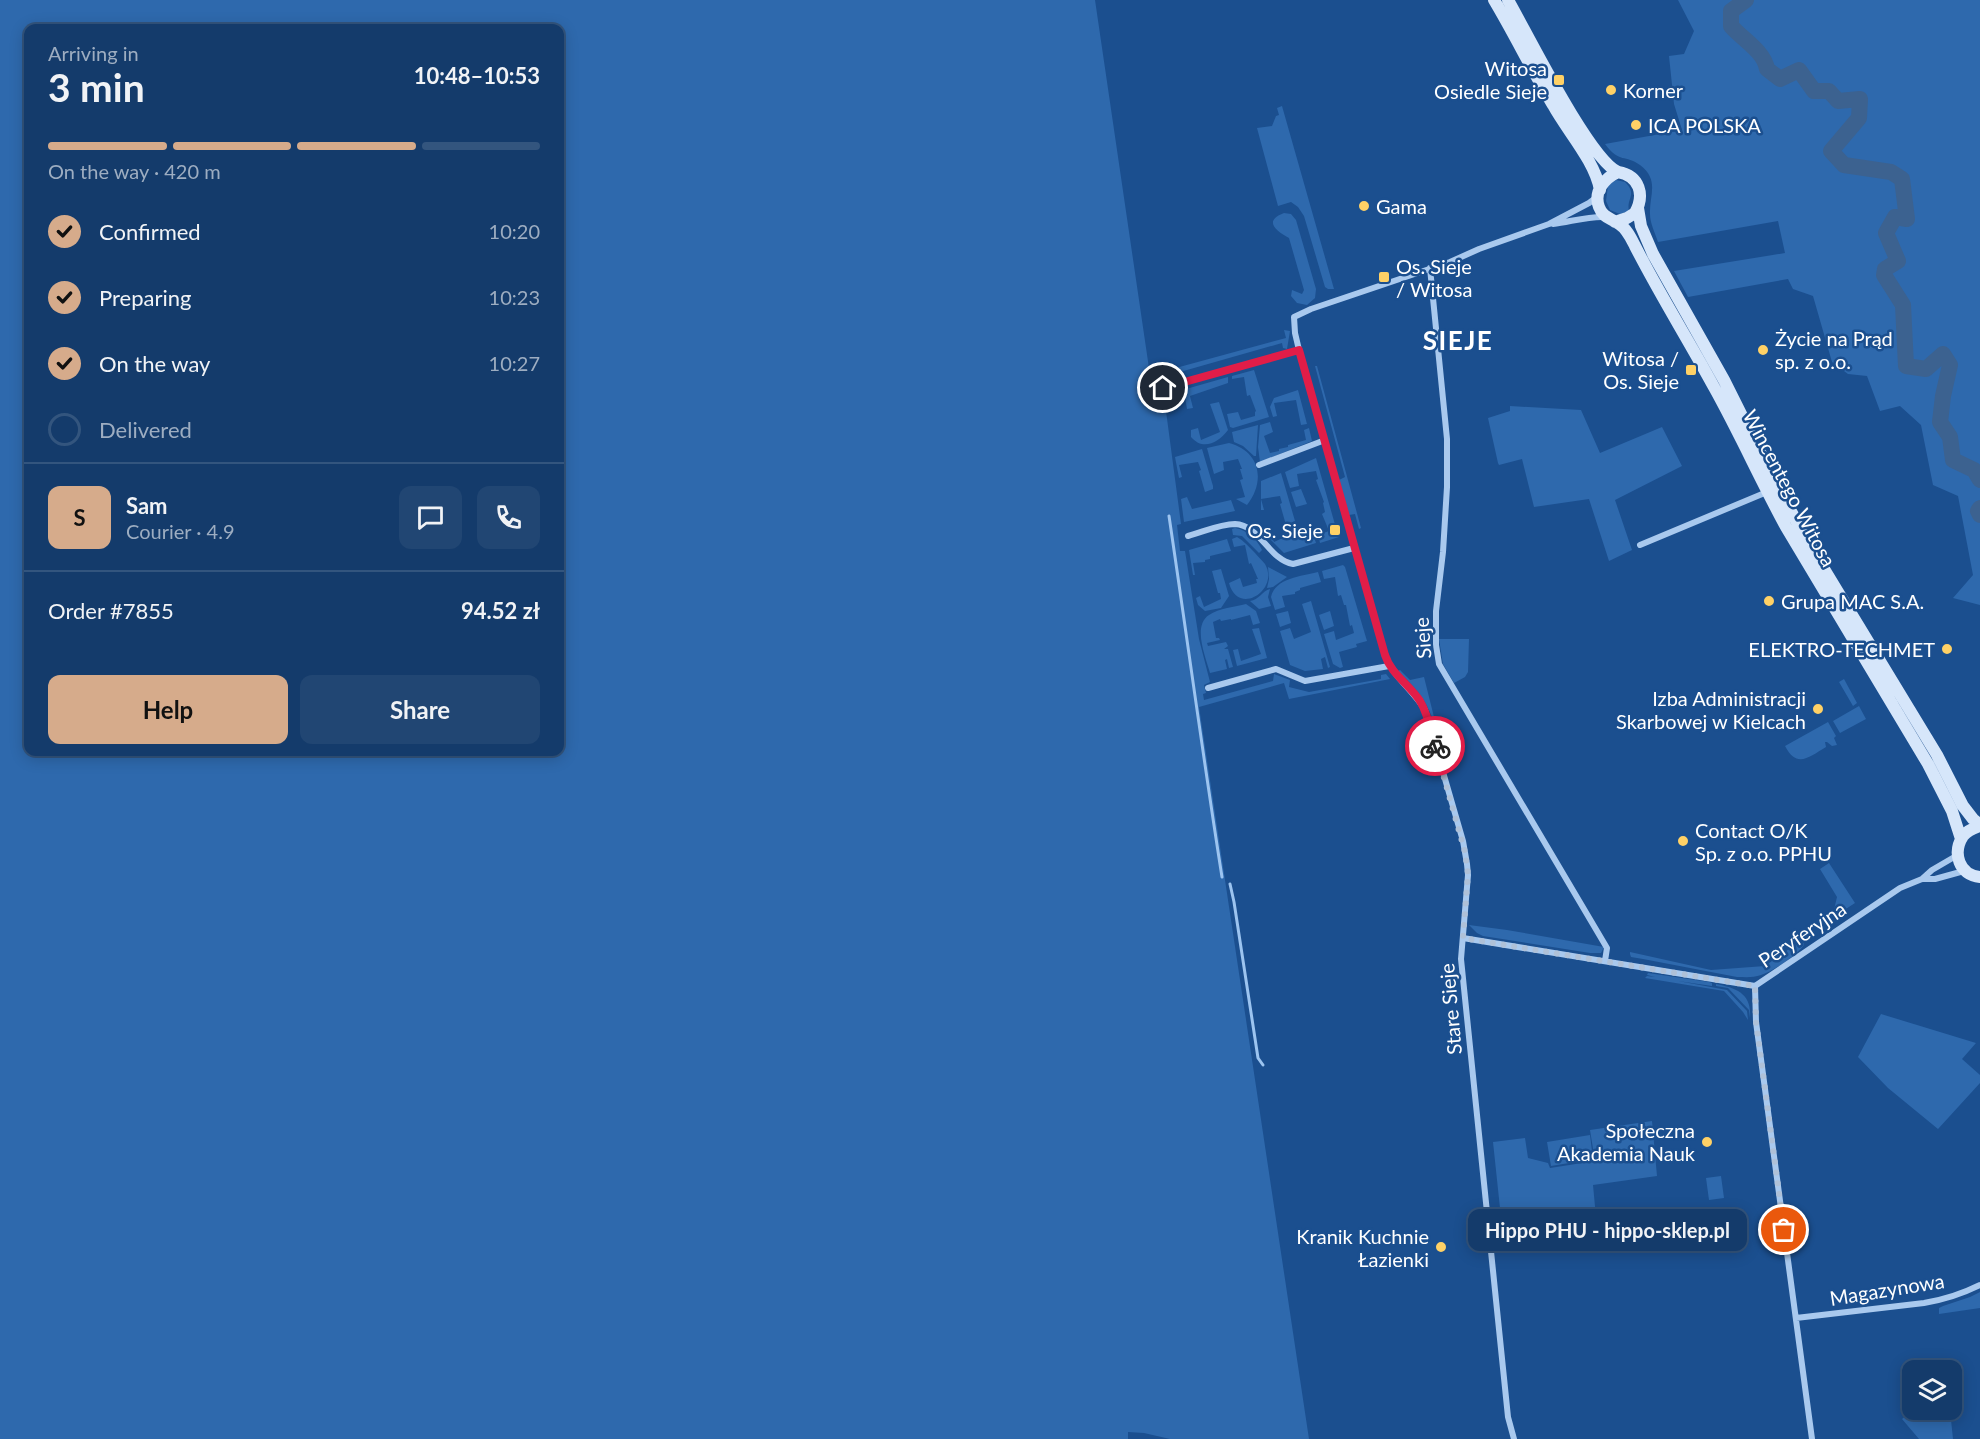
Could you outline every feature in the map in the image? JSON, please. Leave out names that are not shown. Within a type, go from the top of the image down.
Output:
[{"type":"main road","points":[[1494,0],[1552,105],[1589,162],[1596,176],[1600,209],[1610,219],[1632,215],[1638,208],[1641,193],[1639,187],[1632,177],[1613,170],[1577,122],[1508,0]]},
{"type":"main road","points":[[1599,193],[1604,179],[1618,172]]},
{"type":"main road","name":"Wincentego Witosa","points":[[1638,208],[1641,226],[1653,254],[1724,380],[1780,492],[1937,755],[1963,806],[1980,825]]},
{"type":"main road","name":"Wincentego Witosa","points":[[1610,219],[1624,228],[1635,245],[1655,285],[1731,418],[1767,492],[1928,764],[1952,811],[1961,839]]},
{"type":"main road","points":[[1980,825],[1965,833],[1958,852],[1958,860],[1965,871],[1980,877]]},
{"type":"street","points":[[1430,268],[1549,224],[1589,203],[1599,193]]},
{"type":"street","points":[[1549,224],[1595,216],[1610,219]]},
{"type":"street","name":"Stare Sieje","points":[[1430,268],[1294,317],[1295,333],[1389,666],[1425,710],[1463,841],[1468,874],[1461,959],[1508,1417],[1514,1439]]},
{"type":"street","name":"Sieje","points":[[1430,268],[1447,439],[1448,487],[1436,611],[1436,645],[1439,664],[1607,948],[1605,961]]},
{"type":"street","points":[[1163,388],[1299,350]]},
{"type":"street","points":[[1259,465],[1325,440]]},
{"type":"street","points":[[1640,545],[1767,492]]},
{"type":"street","points":[[1188,536],[1230,525],[1240,525],[1250,529],[1279,558],[1293,564],[1354,548]]},
{"type":"street","points":[[1208,688],[1276,669],[1305,681],[1389,666]]},
{"type":"street","name":"Peryferyjna","points":[[1812,1439],[1756,1022],[1755,986],[1886,896],[1922,879],[1932,870],[1956,856],[1958,852]]},
{"type":"street","name":"Peryferyjna","points":[[1922,879],[1935,879],[1965,871]]},
{"type":"street","points":[[1463,938],[1755,986]]},
{"type":"street","name":"Magazynowa","points":[[1796,1318],[1924,1304],[1969,1291],[1980,1285]]},
{"type":"shaded area","points":[[0,0],[1095,0],[1150,375],[1286,338],[1284,330],[1290,331],[1287,349],[1283,348],[1282,343],[1159,378],[1161,392],[1158,394],[1159,397],[1164,396],[1181,524],[1177,525],[1180,551],[1185,551],[1199,639],[1210,682],[1204,685],[1206,693],[1203,694],[1204,700],[1273,681],[1274,674],[1290,680],[1289,687],[1309,692],[1381,679],[1381,675],[1386,674],[1390,679],[1289,699],[1284,683],[1199,707],[1309,1439],[1170,1439],[1128,1432],[1128,1439],[0,1439]]},
{"type":"shaded area","points":[[1678,0],[1980,0],[1980,605],[1953,598],[1973,575],[1958,496],[1933,485],[1921,425],[1900,406],[1880,411],[1867,376],[1848,374],[1832,362],[1813,296],[1793,289],[1788,279],[1688,297],[1674,271],[1785,253],[1778,221],[1658,242],[1650,217],[1652,182],[1650,176],[1640,165],[1619,157],[1605,144],[1682,130],[1674,104],[1669,56],[1684,54],[1694,31]]},
{"type":"shaded area","points":[[1282,106],[1334,289],[1325,287],[1304,216],[1298,207],[1291,202],[1278,206],[1257,128],[1272,126],[1276,116],[1279,115],[1277,108]]},
{"type":"shaded area","points":[[1616,180],[1625,182],[1631,190],[1629,211],[1620,214],[1610,210],[1606,201],[1608,185]]},
{"type":"shaded area","points":[[1284,213],[1291,214],[1296,220],[1316,289],[1315,298],[1307,305],[1297,303],[1291,296],[1292,290],[1302,294],[1304,290],[1289,238],[1276,229],[1273,223],[1274,219]]},
{"type":"shaded area","points":[[1315,366],[1317,366],[1361,528],[1359,529],[1355,514],[1349,515],[1339,480],[1345,477]]},
{"type":"shaded area","points":[[1254,370],[1269,417],[1230,427],[1227,414],[1238,412],[1241,420],[1255,416],[1256,411],[1250,395],[1247,396],[1244,377],[1232,379],[1232,376]]},
{"type":"shaded area","points":[[1228,377],[1228,383],[1190,396],[1193,408],[1187,409],[1184,391],[1186,389]]},
{"type":"shaded area","points":[[1298,390],[1307,424],[1301,425],[1296,400],[1274,403],[1277,416],[1273,417],[1270,407],[1274,398]]},
{"type":"shaded area","points":[[1219,402],[1228,430],[1215,442],[1200,444],[1191,437],[1191,430],[1198,428],[1201,440],[1220,432],[1210,404]]},
{"type":"shaded area","points":[[1510,406],[1581,410],[1600,453],[1662,427],[1682,466],[1615,500],[1632,550],[1609,561],[1589,499],[1534,507],[1522,459],[1499,465],[1498,463],[1488,418],[1510,411]]},
{"type":"shaded area","points":[[1270,422],[1273,432],[1264,436],[1270,453],[1306,440],[1304,430],[1309,428],[1312,441],[1260,462],[1258,447],[1260,425]]},
{"type":"shaded area","points":[[1258,425],[1256,456],[1254,456],[1243,446],[1234,442],[1232,432]]},
{"type":"shaded area","points":[[1229,443],[1248,453],[1257,468],[1257,486],[1247,505],[1236,499],[1245,497],[1240,480],[1243,479],[1240,469],[1242,469],[1238,459],[1223,462],[1224,470],[1214,474],[1207,448]]},
{"type":"shaded area","points":[[1202,449],[1213,486],[1213,489],[1205,492],[1198,462],[1179,465],[1182,477],[1179,478],[1175,457]]},
{"type":"shaded area","points":[[1316,458],[1336,528],[1333,529],[1339,537],[1320,543],[1318,535],[1329,531],[1322,514],[1325,512],[1324,502],[1316,480],[1318,479],[1316,471],[1297,474],[1299,486],[1290,488],[1285,472]]},
{"type":"shaded area","points":[[1281,473],[1295,521],[1286,525],[1280,496],[1261,499],[1261,481]]},
{"type":"shaded area","points":[[1301,489],[1307,504],[1296,507],[1291,492]]},
{"type":"shaded area","points":[[1187,497],[1192,509],[1231,500],[1235,511],[1184,522],[1181,499]]},
{"type":"shaded area","points":[[1235,528],[1251,536],[1262,550],[1259,553],[1242,536],[1233,535],[1232,529]]},
{"type":"shaded area","points":[[1267,531],[1270,531],[1274,542],[1285,537],[1292,539],[1313,534],[1316,543],[1284,553],[1270,539]]},
{"type":"shaded area","points":[[1237,537],[1265,564],[1268,574],[1263,590],[1248,599],[1241,598],[1234,593],[1229,583],[1240,578],[1243,587],[1257,583],[1256,579],[1258,579],[1251,563],[1249,564],[1245,545],[1234,547],[1232,539]]},
{"type":"shaded area","points":[[1227,539],[1231,551],[1210,556],[1210,559],[1205,562],[1193,563],[1195,575],[1193,575],[1189,550]]},
{"type":"shaded area","points":[[1343,565],[1367,641],[1356,644],[1357,647],[1339,652],[1343,667],[1340,668],[1333,664],[1324,634],[1334,631],[1336,640],[1354,633],[1352,625],[1350,626],[1346,605],[1341,595],[1338,596],[1335,577],[1324,579],[1322,571]]},
{"type":"shaded area","points":[[1268,567],[1287,577],[1273,587],[1267,588]]},
{"type":"shaded area","points":[[1221,569],[1229,596],[1221,608],[1205,611],[1198,605],[1196,598],[1200,596],[1204,607],[1221,599],[1212,571]]},
{"type":"shaded area","points":[[1318,572],[1321,582],[1300,588],[1295,594],[1282,596],[1285,607],[1275,610],[1271,597],[1278,586],[1290,579]]},
{"type":"shaded area","points":[[1270,589],[1268,597],[1271,606],[1259,609],[1250,601],[1256,599]]},
{"type":"shaded area","points":[[1311,601],[1330,667],[1328,668],[1325,657],[1321,659],[1323,669],[1305,671],[1290,665],[1280,631],[1290,628],[1294,639],[1311,632],[1302,604]]},
{"type":"shaded area","points":[[1246,604],[1256,611],[1260,623],[1253,625],[1250,615],[1213,622],[1216,638],[1220,640],[1207,643],[1208,646],[1226,642],[1228,646],[1224,649],[1228,649],[1233,667],[1229,668],[1227,659],[1225,660],[1227,669],[1210,673],[1203,651],[1201,634],[1204,620],[1217,611]]},
{"type":"shaded area","points":[[1288,611],[1291,623],[1280,627],[1276,614]]},
{"type":"shaded area","points":[[1330,611],[1334,626],[1324,630],[1319,615]]},
{"type":"shaded area","points":[[1259,628],[1267,658],[1237,666],[1233,650],[1238,649],[1241,661],[1261,654],[1252,629]]},
{"type":"shaded area","points":[[1439,639],[1469,639],[1468,672],[1465,677],[1454,683],[1443,664]]},
{"type":"shaded area","points":[[1400,670],[1410,680],[1424,677],[1435,721],[1423,699],[1398,671]]},
{"type":"shaded area","points":[[1844,679],[1857,703],[1853,706],[1839,682]]},
{"type":"shaded area","points":[[1859,706],[1866,719],[1840,733],[1833,721]]},
{"type":"shaded area","points":[[1828,722],[1836,736],[1834,738],[1837,745],[1832,746],[1825,742],[1826,747],[1804,759],[1794,757],[1785,746]]},
{"type":"shaded area","points":[[1829,863],[1855,903],[1832,918],[1837,897],[1820,869]]},
{"type":"shaded area","points":[[1469,925],[1604,947],[1601,953],[1590,953],[1483,936]]},
{"type":"shaded area","points":[[1803,939],[1804,945],[1801,949],[1778,967],[1752,977],[1737,977],[1631,957],[1630,954],[1630,952],[1711,970],[1765,966]]},
{"type":"shaded area","points":[[1648,973],[1709,982],[1712,986],[1678,981],[1727,990],[1747,1011],[1748,1020],[1724,991],[1645,978],[1655,977],[1647,975]]},
{"type":"shaded area","points":[[1716,984],[1737,990],[1746,998],[1750,1010],[1750,1018],[1749,1010],[1728,988],[1716,986]]},
{"type":"shaded area","points":[[1881,1014],[1976,1043],[1962,1059],[1980,1075],[1980,1083],[1938,1129],[1888,1088],[1858,1057]]},
{"type":"shaded area","points":[[1652,1121],[1657,1176],[1593,1185],[1596,1217],[1502,1227],[1493,1142],[1525,1138],[1528,1158],[1548,1163],[1550,1168],[1595,1161],[1590,1130]]},
{"type":"shaded area","points":[[1590,1135],[1593,1159],[1551,1166],[1547,1142]]},
{"type":"shaded area","points":[[1721,1176],[1724,1198],[1709,1200],[1706,1178]]},
{"type":"shaded area","points":[[1980,1292],[1980,1308],[1939,1314],[1939,1308]]},
{"type":"shaded area","points":[[1903,1420],[1951,1420],[1953,1439],[1919,1439]]},
{"type":"waterway","points":[[1746,0],[1731,11],[1731,26],[1757,51],[1767,69],[1780,79],[1799,70],[1814,91],[1829,91],[1838,101],[1860,99],[1859,118],[1831,151],[1844,165],[1891,172],[1902,179],[1907,219],[1895,217],[1886,233],[1898,261],[1885,269],[1884,275],[1903,305],[1906,366],[1926,369],[1943,354],[1950,365],[1940,422],[1950,437],[1953,460],[1974,470],[1980,480]]},
{"type":"waterway","points":[[1980,508],[1978,511],[1980,515]]},
{"type":"waterway","points":[[1169,516],[1222,877]]},
{"type":"waterway","points":[[1230,884],[1258,1058],[1263,1065]]},
{"type":"way so far","points":[[1435,746],[1465,852],[1468,874],[1463,938],[1755,986],[1754,1007],[1784,1230]]},
{"type":"place","name":"Witosa Osiedle Sieje","points":[[1559,80]]},
{"type":"place","name":"Korner","points":[[1611,90]]},
{"type":"place","name":"ICA POLSKA","points":[[1636,125]]},
{"type":"place","name":"Gama","points":[[1364,206]]},
{"type":"place","name":"Os. Sieje / Witosa","points":[[1384,277]]},
{"type":"place","name":"Życie na Prąd sp. z o.o.","points":[[1763,350]]},
{"type":"place","name":"Witosa / Os. Sieje","points":[[1691,370]]},
{"type":"place","name":"Os. Sieje","points":[[1335,530]]},
{"type":"place","name":"Grupa MAC S.A.","points":[[1769,601]]},
{"type":"place","name":"ELEKTRO-TECHMET","points":[[1947,649]]},
{"type":"place","name":"Izba Administracji Skarbowej w Kielcach","points":[[1818,709]]},
{"type":"place","name":"Contact O/K Sp. z o.o. PPHU","points":[[1683,841]]},
{"type":"place","name":"Społeczna Akademia Nauk","points":[[1707,1142]]},
{"type":"place","name":"Hippo PHU - hippo-sklep.pl","points":[[1784,1230]]},
{"type":"place","name":"Kranik Kuchnie Łazienki","points":[[1441,1247]]},
{"type":"district","name":"SIEJE","points":[[1458,340]]},
{"type":"route","points":[[1163,388],[1299,350],[1385,655],[1389,666],[1411,689],[1425,710],[1435,746]]}]
